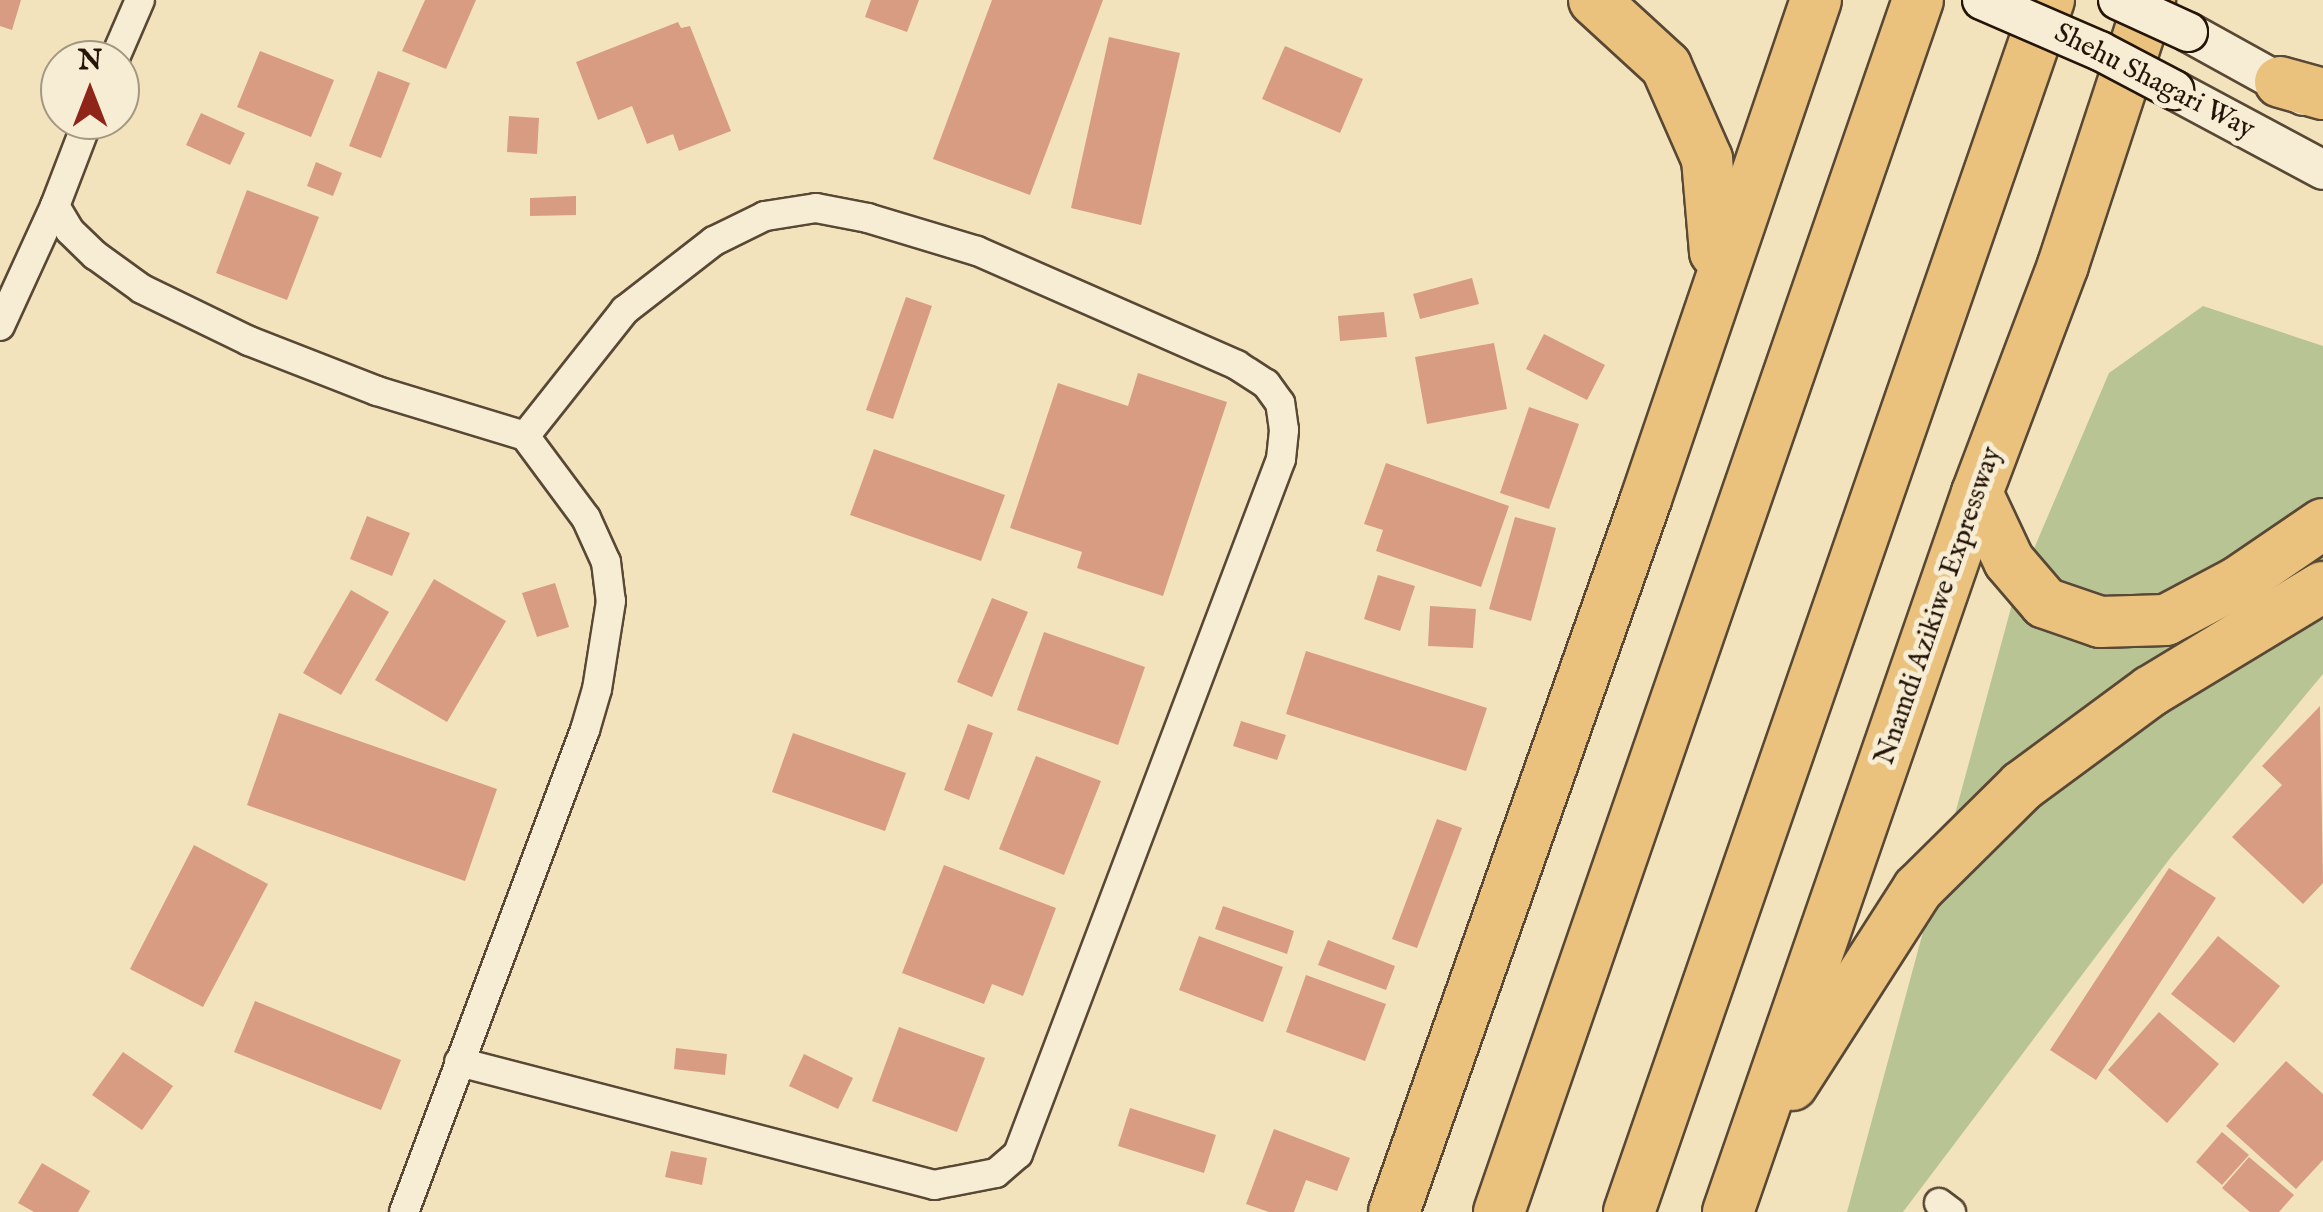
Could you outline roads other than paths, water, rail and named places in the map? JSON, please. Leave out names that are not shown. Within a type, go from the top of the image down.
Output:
[{"type":"highway","points":[[1594,0],[1666,66],[1706,159],[1714,252],[1724,263]]},
{"type":"highway","points":[[1394,1212],[1640,518],[1816,0]]},
{"type":"highway","points":[[1499,1212],[1918,0]]},
{"type":"highway","points":[[1629,1212],[2050,0]]},
{"type":"highway","name":"Nnamdi Azikiwe Expressway","points":[[1728,1212],[1977,493],[2062,265],[2150,0]]},
{"type":"highway","points":[[1977,493],[2008,561],[2045,603],[2100,622],[2166,620],[2238,582],[2323,524]]},
{"type":"highway","points":[[1748,1152],[1918,889],[2009,799],[2151,691],[2323,587]]},
{"type":"main road","name":"Shehu Shagari Way","points":[[1982,0],[2100,51],[2323,170]]},
{"type":"main road","name":"Shehu Shagari Way","points":[[2118,0],[2302,88],[2323,108]]},
{"type":"street","points":[[123,40],[140,0]]},
{"type":"street","points":[[0,326],[80,140]]},
{"type":"street","points":[[54,206],[70,231],[95,254],[142,288],[208,321],[377,391],[524,436],[586,518],[606,562],[610,601],[597,689],[585,730],[404,1212]]},
{"type":"street","points":[[459,1062],[934,1185],[969,1182],[996,1173],[1018,1154],[1281,459],[1284,430],[1280,403],[1266,384],[1237,365],[977,251],[868,218],[816,208],[765,216],[714,241],[626,310],[524,436]]}]
